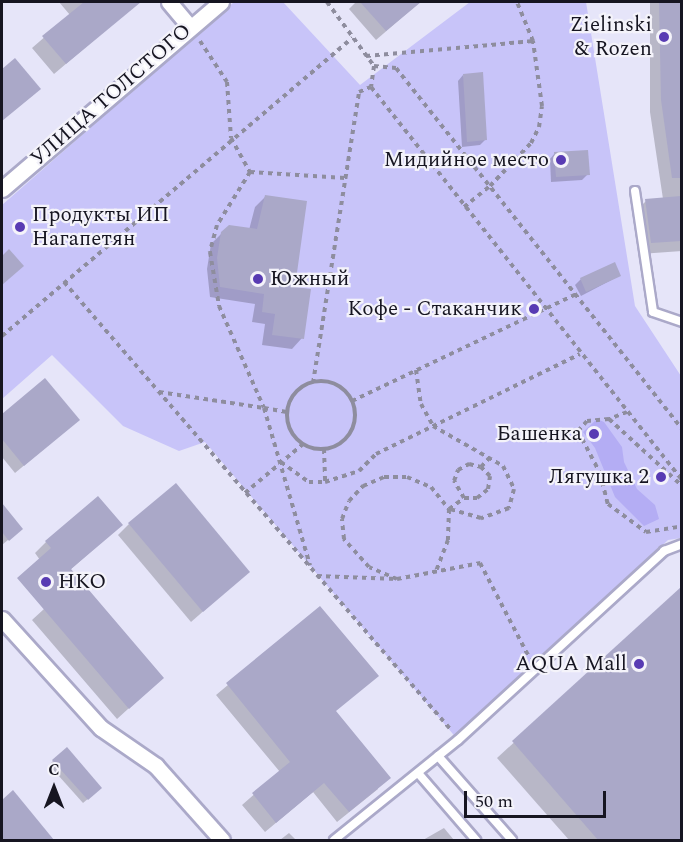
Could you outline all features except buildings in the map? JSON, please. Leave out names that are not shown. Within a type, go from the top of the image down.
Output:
[{"type":"street","points":[[169,2],[190,27]]},
{"type":"street","name":"УЛИЦА ТОЛСТОГО","points":[[2,189],[221,2]]},
{"type":"street","points":[[2,619],[101,728],[156,766],[220,838]]},
{"type":"lane","points":[[635,191],[653,312],[681,322]]},
{"type":"lane","points":[[334,840],[459,740],[664,551],[681,544]]},
{"type":"lane","points":[[438,756],[512,840]]},
{"type":"lane","points":[[418,772],[476,840]]},
{"type":"path","points":[[327,2],[374,66],[396,68],[681,429]]},
{"type":"path","points":[[464,207],[490,186],[531,143],[539,127],[542,106],[533,41],[517,2]]},
{"type":"path","points":[[190,27],[227,82],[231,138],[250,172]]},
{"type":"path","points":[[2,336],[231,138],[352,38]]},
{"type":"path","points":[[366,56],[533,41]]},
{"type":"path","points":[[374,66],[371,87],[544,310],[681,480]]},
{"type":"path","points":[[313,382],[359,92],[371,87]]},
{"type":"path","points":[[250,172],[345,177]]},
{"type":"path","points":[[250,172],[218,225],[210,252],[219,306],[264,408],[310,568]]},
{"type":"path","points":[[64,282],[459,740]]},
{"type":"path","points":[[352,401],[576,294]]},
{"type":"path","points":[[281,462],[309,482],[325,482],[359,471],[376,454],[580,354]]},
{"type":"path","points":[[397,579],[369,567],[344,539],[342,519],[349,501],[363,486],[384,477],[406,477],[431,487],[449,509],[481,518],[509,508],[514,489],[503,466],[433,426],[421,404],[416,370]]},
{"type":"path","points":[[313,382],[336,385],[352,401],[355,423],[351,433],[344,441],[324,449],[303,444],[291,430],[287,412],[295,393],[313,382]]},
{"type":"path","points":[[159,392],[287,412]]},
{"type":"path","points":[[627,412],[609,419],[586,420],[578,431],[600,473],[608,504],[646,532],[681,526]]},
{"type":"path","points":[[609,419],[681,486]]},
{"type":"path","points":[[245,493],[303,444]]},
{"type":"path","points":[[324,449],[325,482]]},
{"type":"path","points":[[481,467],[489,458]]},
{"type":"path","points":[[449,509],[464,498],[477,498],[488,489],[490,476],[481,467],[469,464],[458,470],[454,481],[464,498]]},
{"type":"path","points":[[436,571],[448,540],[449,509]]},
{"type":"path","points":[[317,576],[397,579],[480,563],[536,671]]},
{"type":"shaded area","points":[[234,2],[283,2],[360,85],[470,2],[586,2],[635,306],[681,376],[681,538],[668,540],[458,740],[205,442],[179,451],[123,426],[52,355],[2,399],[2,205]]},
{"type":"shaded area","points":[[597,419],[604,422],[622,447],[624,462],[637,489],[655,505],[659,519],[644,526],[615,497],[595,448],[583,432]]},
{"type":"place","name":"Zielinski & Rozen","points":[[664,37]]},
{"type":"place","name":"Мидийное место","points":[[561,160]]},
{"type":"place","name":"Продукты ИП Нагапетян","points":[[20,227]]},
{"type":"place","name":"Южный","points":[[258,279]]},
{"type":"place","name":"Кофе - Стаканчик","points":[[534,309]]},
{"type":"place","name":"Башенка","points":[[594,434]]},
{"type":"place","name":"Лягушка 2","points":[[661,477]]},
{"type":"place","name":"НКО","points":[[46,582]]},
{"type":"place","name":"AQUA Mall","points":[[639,664]]}]
